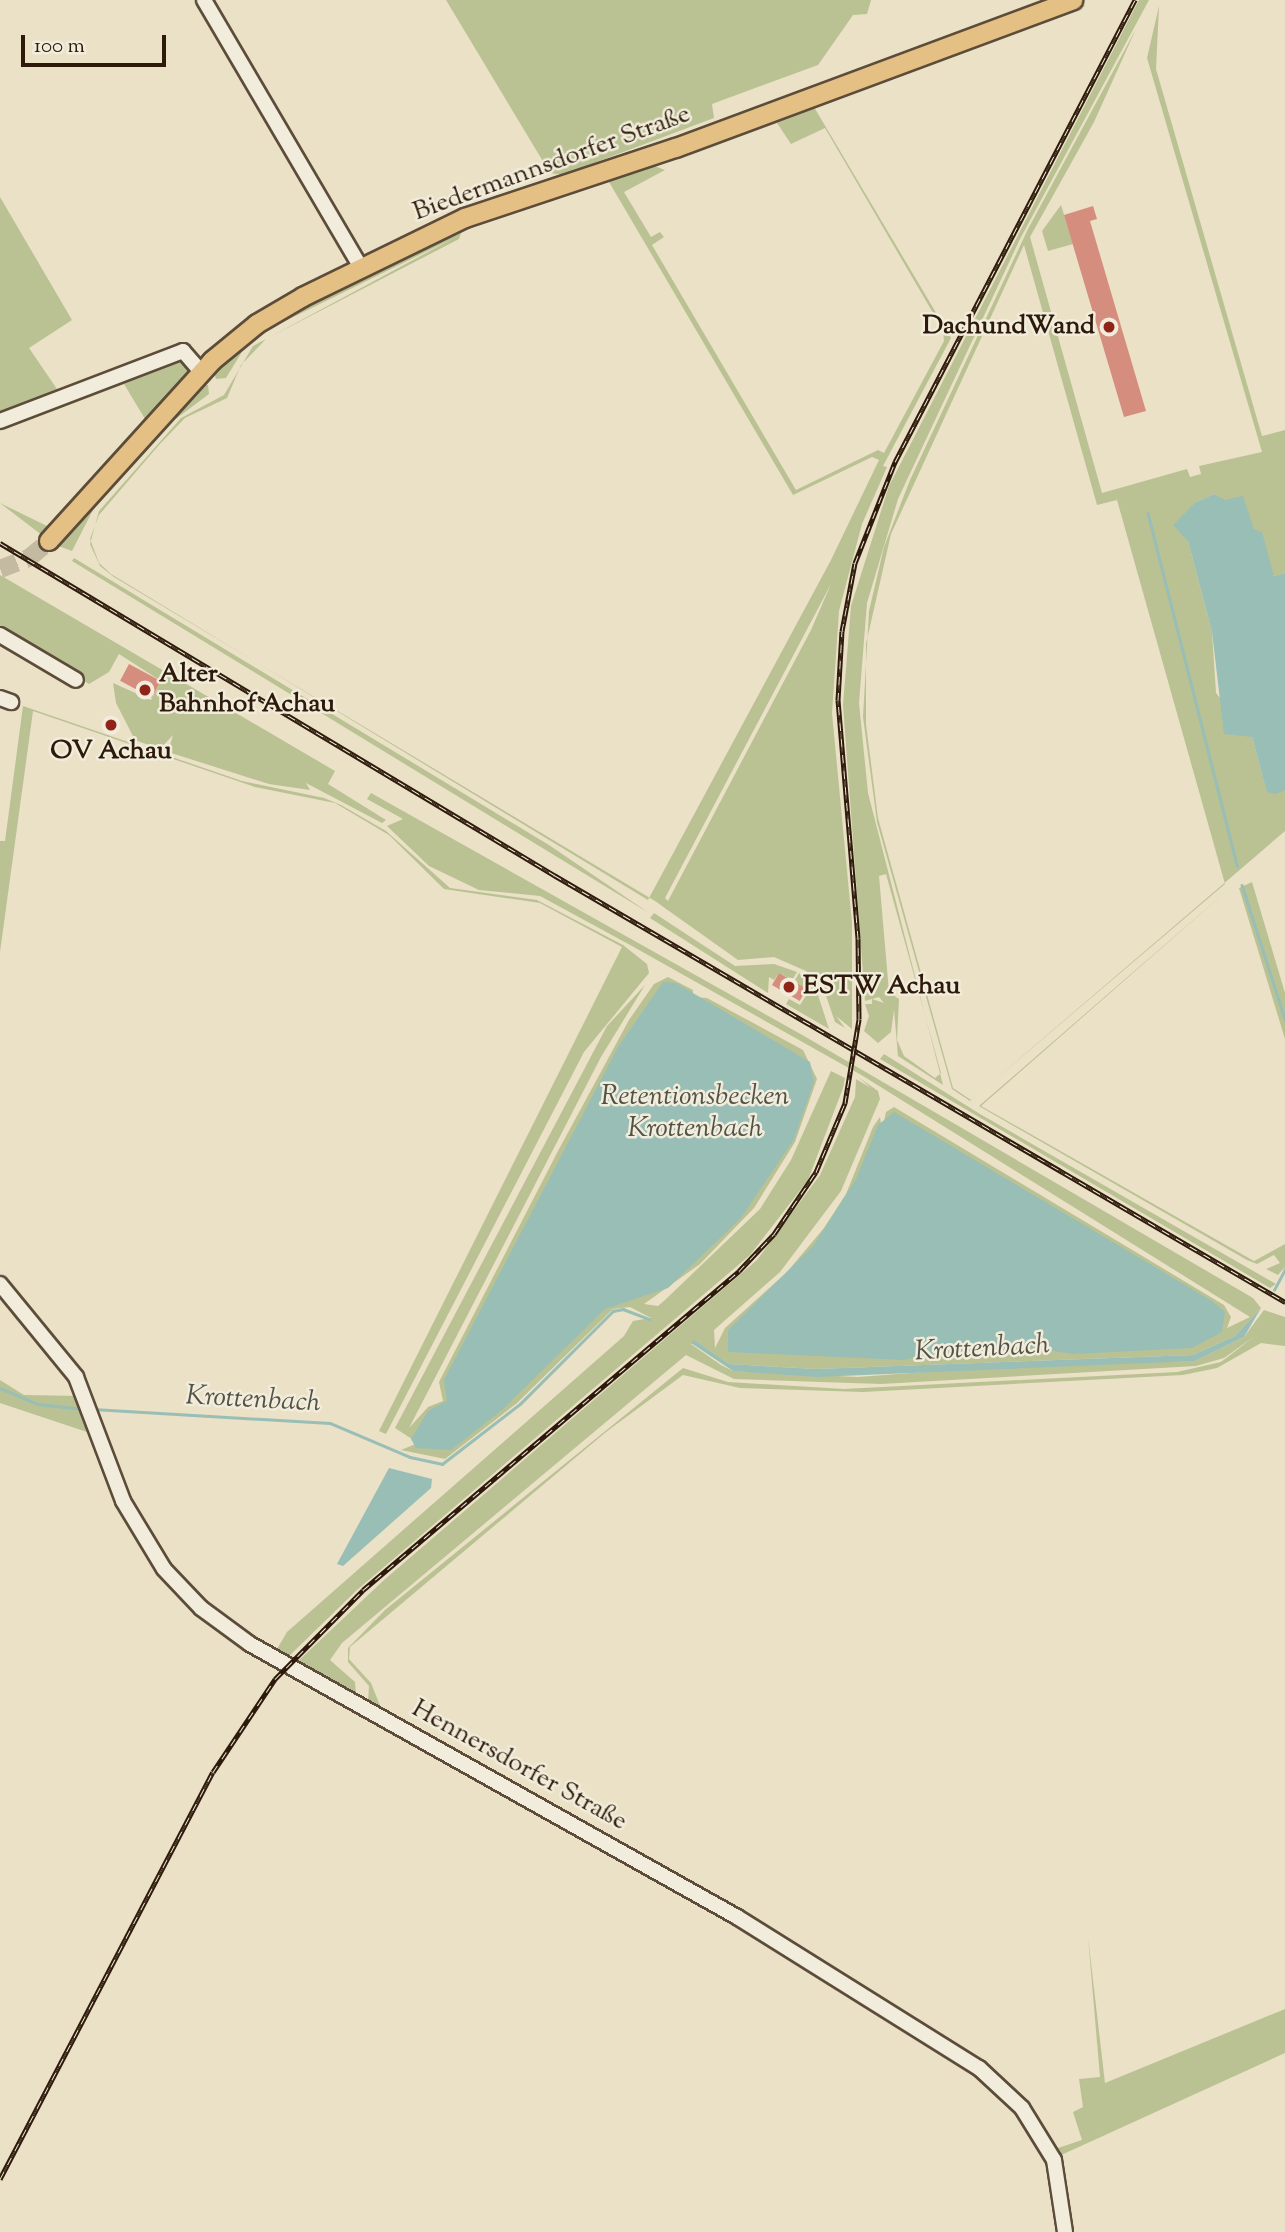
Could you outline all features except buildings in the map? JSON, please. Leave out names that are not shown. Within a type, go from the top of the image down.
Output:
[{"type":"main road","name":"Biedermannsdorfer Straße","points":[[50,541],[201,372],[264,319],[465,218],[665,152],[1073,0]]},
{"type":"street","points":[[204,0],[361,268]]},
{"type":"street","points":[[0,421],[183,351],[201,372]]},
{"type":"street","points":[[0,635],[76,680]]},
{"type":"street","name":"Hennersdorfer Straße","points":[[0,1284],[62,1355],[86,1401],[123,1501],[164,1569],[201,1608],[250,1644],[737,1917],[979,2068],[1022,2108],[1054,2160],[1065,2232]]},
{"type":"green space","points":[[446,0],[871,0],[867,14],[853,15],[818,65],[712,104],[714,118],[562,175],[550,173]]},
{"type":"green space","points":[[1139,0],[1149,0],[1020,239],[898,499],[867,603],[859,703],[868,793],[926,1018],[886,874],[879,876],[889,992],[899,999],[897,1040],[904,1056],[935,1078],[940,1074],[943,1085],[898,1056],[894,1010],[891,1032],[878,1043],[864,1031],[869,1016],[865,1004],[872,1004],[872,999],[865,1001],[843,705],[851,606],[889,486]]},
{"type":"green space","points":[[1159,6],[1156,69],[1262,436],[1285,430],[1285,573],[1274,576],[1254,529],[1214,494],[1196,502],[1188,541],[1212,632],[1216,693],[1252,737],[1267,791],[1285,790],[1285,831],[1225,883],[1117,500],[1097,505],[1024,245],[891,534],[868,637],[869,611],[884,547],[910,480],[1028,229],[1136,29],[1094,122],[1030,237],[1102,493],[1187,469],[1190,477],[1201,474],[1199,466],[1262,452],[1147,58]]},
{"type":"green space","points":[[811,102],[951,338],[883,466],[887,467],[862,524],[839,611],[832,713],[852,923],[852,1029],[836,1016],[845,1028],[835,1022],[822,984],[806,971],[774,957],[738,960],[649,898],[831,560],[879,460],[872,457],[793,495],[609,182],[462,230],[459,239],[267,339],[454,238],[271,328],[245,347],[226,378],[216,379],[213,369],[261,328],[442,233],[652,165],[665,170],[624,192],[651,237],[660,232],[664,237],[652,245],[796,490],[878,450],[884,453],[944,341],[943,330],[825,128],[791,144],[777,123],[690,155]],"holes":[[[831,584],[811,630],[668,901],[665,898]]]},
{"type":"green space","points":[[0,197],[72,320],[29,348],[59,392],[0,416]]},
{"type":"green space","points":[[1061,205],[1073,244],[1048,251],[1042,231]]},
{"type":"green space","points":[[266,339],[243,363],[253,346]]},
{"type":"green space","points":[[177,359],[188,367],[188,375],[43,536],[0,503],[47,526],[145,419],[124,384],[0,431],[0,426]]},
{"type":"green space","points":[[239,370],[227,398],[185,418],[99,515],[95,526],[99,511],[181,418],[224,395]]},
{"type":"green space","points":[[201,384],[208,385],[209,394],[165,427],[94,508],[72,551],[53,544]]},
{"type":"green space","points":[[91,541],[99,563],[111,574],[258,663],[114,577],[100,566]]},
{"type":"green space","points":[[74,558],[549,845],[649,913],[72,561]]},
{"type":"green space","points":[[0,575],[335,771],[328,784],[386,820],[382,823],[306,783],[310,790],[269,784],[168,752],[173,735],[160,749],[135,740],[116,703],[113,683],[151,700],[161,681],[119,654],[109,672],[89,684],[0,631]]},
{"type":"green space","points":[[866,664],[866,724],[878,818],[953,1088],[971,1100],[992,1082],[970,1101],[952,1089],[877,822],[863,717]]},
{"type":"green space","points":[[23,706],[242,781],[324,798],[341,805],[386,831],[450,888],[537,900],[623,945],[647,964],[649,973],[584,1052],[386,1434],[379,1431],[622,947],[540,903],[444,889],[389,835],[335,803],[255,787],[33,711],[0,952],[0,841],[5,841]]},
{"type":"green space","points":[[371,793],[804,1036],[1253,1298],[1261,1308],[1235,1336],[1193,1355],[816,1369],[729,1364],[695,1341],[691,1344],[721,1365],[733,1371],[858,1377],[1030,1364],[1195,1361],[1244,1337],[1264,1310],[1285,1317],[1285,1346],[1261,1343],[1217,1368],[1183,1375],[863,1392],[740,1388],[683,1375],[606,1432],[350,1647],[349,1659],[371,1683],[381,1708],[703,1887],[1007,2084],[368,1702],[369,1686],[348,1662],[348,1648],[385,1610],[683,1368],[728,1382],[844,1389],[1177,1372],[1221,1362],[1255,1336],[1224,1358],[1196,1366],[881,1384],[734,1379],[686,1355],[342,1643],[330,1660],[355,1682],[356,1693],[294,1665],[384,1580],[757,1260],[820,1175],[855,1097],[856,1079],[871,1088],[858,1077],[878,1091],[880,1099],[841,1191],[780,1272],[714,1330],[715,1348],[725,1328],[787,1272],[824,1228],[846,1194],[873,1127],[880,1117],[882,1131],[886,1112],[894,1107],[1224,1305],[1231,1317],[1227,1328],[1250,1317],[863,1076],[632,946],[540,896],[479,890],[429,866],[387,826],[403,819],[367,799]]},
{"type":"green space","points":[[1237,882],[981,1106],[1254,1261],[1285,1244],[1285,1267],[1278,1275],[1266,1269],[1280,1263],[1274,1255],[1257,1264],[1247,1260],[979,1106]]},
{"type":"green space","points":[[1252,882],[1285,993],[1285,1039],[1239,888]]},
{"type":"green space","points":[[654,913],[735,966],[774,964],[797,972],[792,980],[779,973],[774,980],[769,977],[768,993],[650,918]]},
{"type":"green space","points":[[799,973],[816,989],[829,1029],[786,1004],[789,999],[800,1005],[809,991],[794,982]]},
{"type":"green space","name":"Retentionsbecken Krottenbach","points":[[668,977],[693,990],[693,997],[707,998],[803,1050],[817,1079],[795,1142],[754,1208],[700,1264],[644,1304],[658,1306],[760,1209],[791,1160],[831,1071],[845,1078],[843,1088],[808,1180],[750,1255],[357,1590],[285,1660],[277,1649],[287,1632],[624,1336],[633,1321],[651,1318],[630,1307],[613,1309],[517,1403],[445,1459],[401,1450],[418,1443],[395,1428],[607,1026],[645,985],[601,1057],[409,1428],[428,1407],[443,1401],[439,1382],[558,1151],[629,1020],[654,984]]},
{"type":"green space","points":[[884,1054],[980,1114],[1276,1284],[1270,1288],[880,1059]]},
{"type":"green space","points":[[0,1380],[24,1395],[80,1396],[90,1433],[0,1403]]},
{"type":"green space","points":[[1088,1937],[1105,2083],[1285,2009],[1285,2053],[1059,2156],[1055,2149],[1082,2140],[1073,2112],[1083,2107],[1079,2079],[1100,2077]]},
{"type":"water","points":[[1214,494],[1225,500],[1243,496],[1254,529],[1262,532],[1274,576],[1285,573],[1285,790],[1276,794],[1267,792],[1252,737],[1224,734],[1212,632],[1188,541],[1173,525],[1196,502]]},
{"type":"water","name":"Retentionsbecken Krottenbach","points":[[663,982],[676,983],[810,1062],[814,1082],[794,1139],[741,1218],[668,1288],[605,1309],[503,1409],[451,1450],[416,1448],[411,1439],[428,1411],[447,1401],[444,1380],[618,1047]]},
{"type":"water","points":[[894,1112],[1212,1301],[1225,1312],[1222,1332],[1192,1348],[1074,1354],[1034,1348],[929,1353],[904,1360],[728,1352],[728,1330],[813,1246],[856,1179],[878,1125]]},
{"type":"water","points":[[1261,1308],[1244,1337],[1195,1361],[817,1377],[733,1371],[691,1343],[694,1340],[729,1364],[816,1369],[1193,1355],[1235,1336]]},
{"type":"water","points":[[389,1468],[432,1479],[431,1488],[343,1566],[337,1564]]},
{"type":"waterway","points":[[1148,513],[1237,866]]},
{"type":"waterway","points":[[1242,885],[1285,1019]]},
{"type":"waterway","name":"Krottenbach","points":[[1274,1290],[1285,1269]]},
{"type":"waterway","name":"Krottenbach","points":[[93,1409],[330,1423],[410,1457],[442,1464],[520,1404],[613,1311],[623,1309],[649,1319]]},
{"type":"waterway","name":"Krottenbach","points":[[0,1388],[38,1404],[83,1409]]},
{"type":"tunnel","points":[[0,569],[29,558],[49,541]]},
{"type":"railway","points":[[0,2179],[213,1772],[275,1679],[363,1590],[739,1271],[774,1234],[816,1172],[845,1103],[859,1019],[858,938],[838,700],[842,631],[855,563],[895,462],[1135,0]]},
{"type":"railway","points":[[0,543],[554,875],[1285,1302]]},
{"type":"place","name":"DachundWand","points":[[1109,327]]},
{"type":"place","name":"Alter Bahnhof Achau","points":[[145,690]]},
{"type":"place","name":"OV Achau","points":[[111,725]]},
{"type":"place","name":"ESTW Achau","points":[[789,987]]}]
